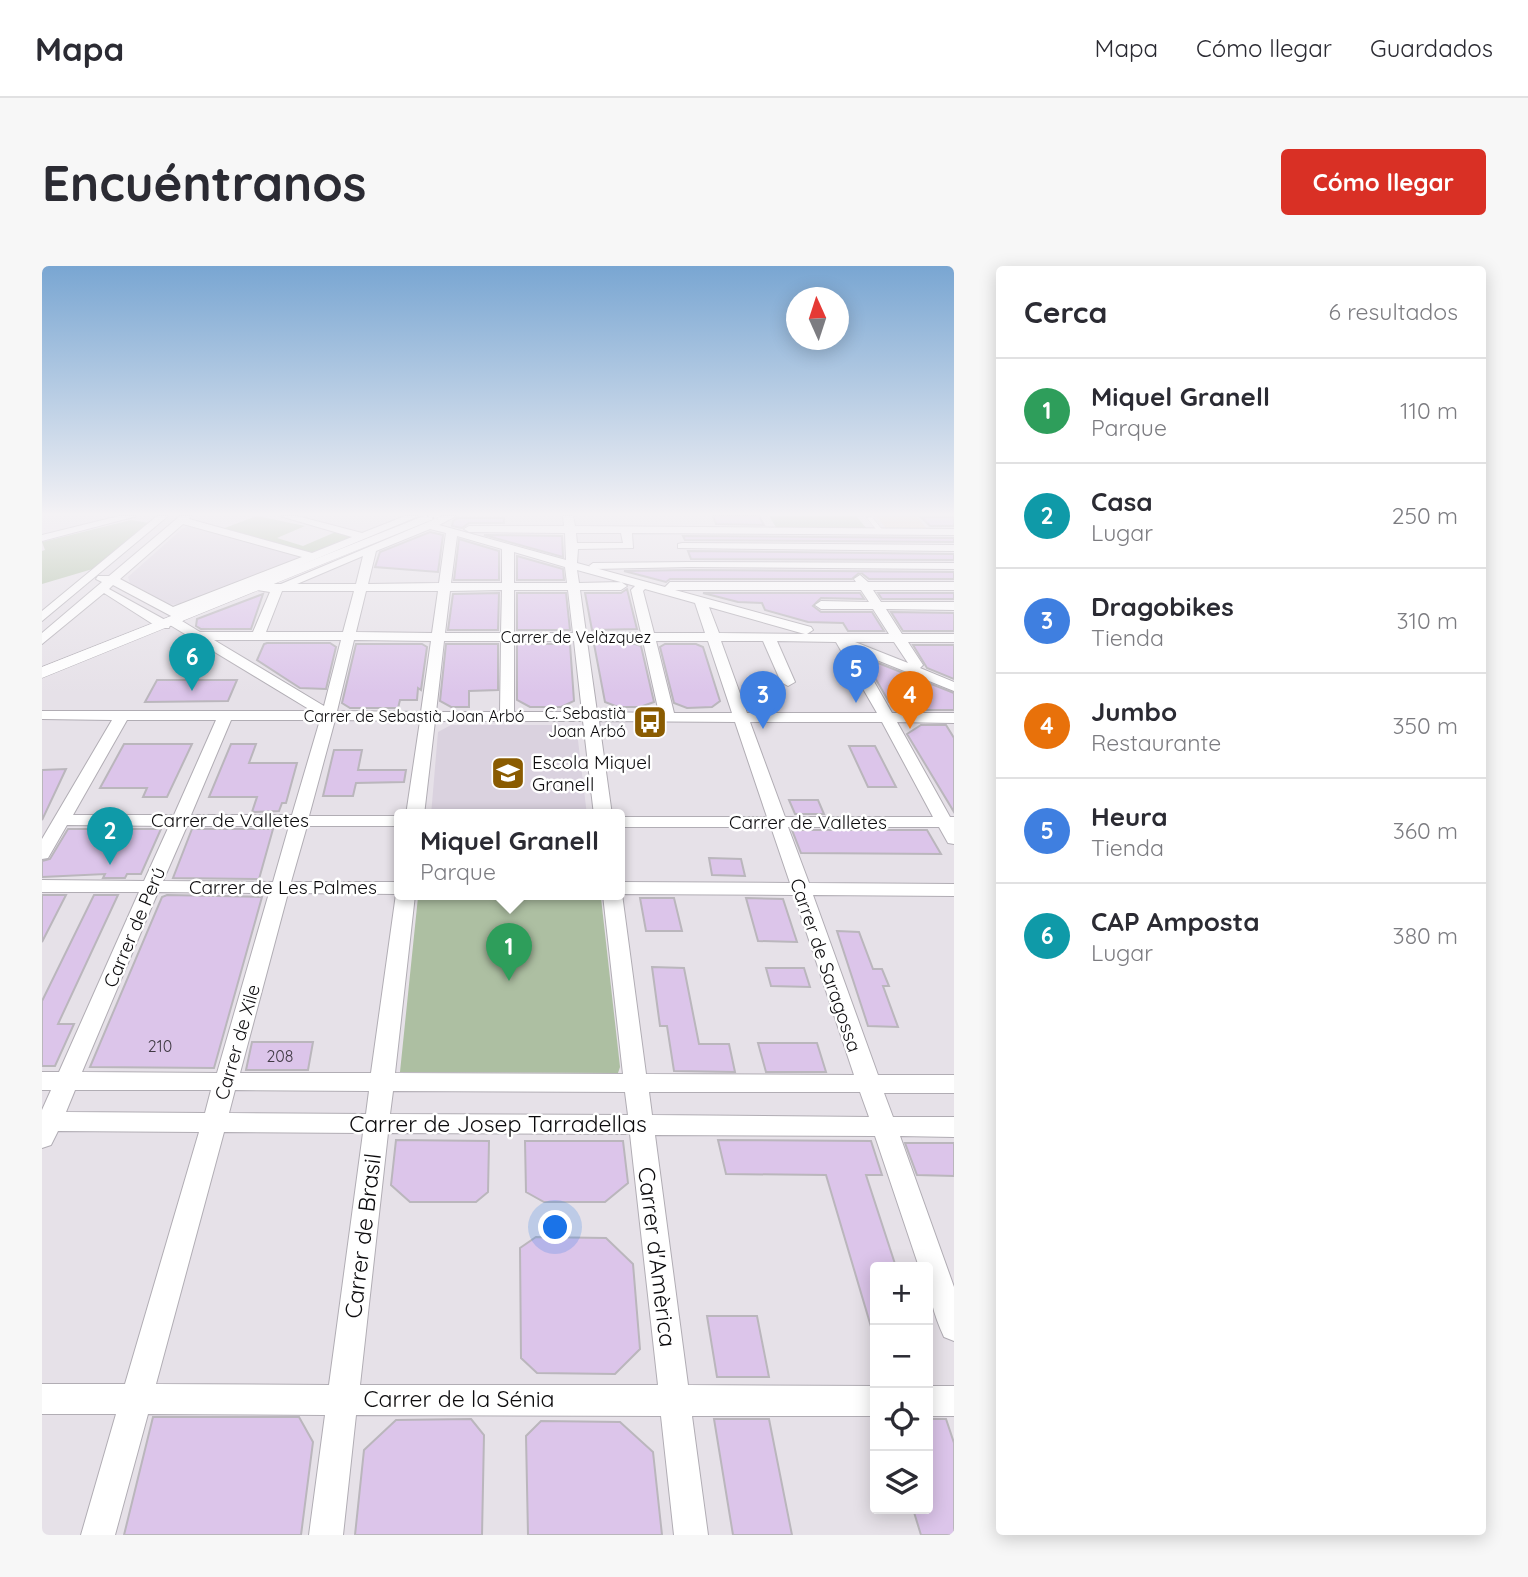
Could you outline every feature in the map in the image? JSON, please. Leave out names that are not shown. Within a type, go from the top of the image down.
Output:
[{"type":"street","points":[[42,617],[92,575]]},
{"type":"street","points":[[42,640],[118,575]]},
{"type":"street","points":[[42,673],[272,575]]},
{"type":"street","points":[[249,586],[279,575]]},
{"type":"street","points":[[258,636],[278,587],[301,575]]},
{"type":"street","name":"Carrer de Xile","points":[[98,1535],[329,716],[363,575]]},
{"type":"street","points":[[416,809],[447,575]]},
{"type":"street","points":[[507,716],[509,575]]},
{"type":"street","points":[[573,575],[602,809]]},
{"type":"street","points":[[609,575],[643,586],[703,596],[756,600],[834,627],[954,681]]},
{"type":"street","points":[[626,575],[834,627],[954,687]]},
{"type":"street","name":"Carrer de Saragossa","points":[[693,575],[703,596],[713,637],[739,717],[954,1327]]},
{"type":"street","points":[[745,575],[756,600]]},
{"type":"street","points":[[805,575],[949,822],[954,839]]},
{"type":"street","points":[[858,575],[916,665]]},
{"type":"street","points":[[913,575],[946,610]]},
{"type":"street","points":[[89,578],[108,584],[173,619],[329,716]]},
{"type":"street","points":[[249,586],[643,586]]},
{"type":"street","points":[[643,586],[637,590],[668,717]]},
{"type":"street","points":[[665,586],[703,596],[756,600],[811,586],[954,586]]},
{"type":"street","points":[[834,627],[878,606],[946,610]]},
{"type":"street","name":"Carrer de Velàzquez","points":[[198,636],[768,637],[834,627],[900,637],[954,638]]},
{"type":"street","points":[[768,637],[788,681]]},
{"type":"street","name":"Carrer de Sebastià Joan Arbó","points":[[42,715],[954,718]]},
{"type":"street","points":[[42,854],[122,715]]},
{"type":"street","name":"Carrer de Perú","points":[[45,1127],[226,715]]},
{"type":"street","name":"Carrer de Valletes","points":[[62,820],[394,821]]},
{"type":"street","name":"Carrer de Valletes","points":[[625,822],[949,822]]},
{"type":"street","name":"Carrer de Les Palmes","points":[[42,886],[394,888]]},
{"type":"street","points":[[625,888],[954,890]]},
{"type":"street","name":"Carrer de Brasil","points":[[326,1535],[404,900]]},
{"type":"street","name":"Carrer d'Amèrica","points":[[613,900],[691,1535]]},
{"type":"street","name":"Carrer de Josep Tarradellas","points":[[42,1081],[954,1084]]},
{"type":"street","name":"Carrer de Josep Tarradellas","points":[[45,1127],[215,1122],[954,1127]]},
{"type":"street","name":"Carrer de la Sénia","points":[[42,1399],[870,1401]]},
{"type":"street","points":[[933,1401],[954,1401]]},
{"type":"shaded area","points":[[258,575],[185,604],[165,605],[130,583],[128,577]]},
{"type":"shaded area","name":"Escola Miquel Granell","points":[[451,725],[560,725],[577,732],[586,809],[432,809],[438,732]]},
{"type":"green space","points":[[42,575],[72,575],[42,584]]},
{"type":"green space","points":[[418,900],[601,900],[620,1067],[618,1073],[400,1072]]},
{"type":"building","points":[[455,575],[499,575],[499,580],[454,580]]},
{"type":"building","points":[[517,575],[564,575],[564,580],[517,580]]},
{"type":"building","points":[[640,575],[856,575],[852,579],[670,579],[666,582]]},
{"type":"building","points":[[864,575],[954,575],[954,579],[869,579]]},
{"type":"building","points":[[627,589],[637,629],[592,630],[585,593],[621,593]]},
{"type":"building","points":[[499,593],[498,630],[448,630],[453,594]]},
{"type":"building","points":[[517,593],[566,593],[570,630],[517,630]]},
{"type":"building","points":[[703,593],[860,593],[864,599],[821,598],[813,606],[821,612],[872,612],[884,631],[848,631],[843,623],[808,622],[765,610],[762,603],[738,602]]},
{"type":"building","points":[[878,593],[954,593],[954,599],[882,599]]},
{"type":"building","points":[[263,594],[251,629],[201,629],[196,626],[197,619]]},
{"type":"building","points":[[891,612],[954,613],[954,631],[903,631]]},
{"type":"building","points":[[267,643],[330,643],[336,647],[326,689],[300,688],[257,660]]},
{"type":"building","points":[[356,644],[422,644],[427,647],[417,700],[400,700],[398,708],[350,708],[342,703]]},
{"type":"building","points":[[446,644],[498,644],[498,690],[469,691],[469,707],[451,707],[440,701]]},
{"type":"building","points":[[517,644],[570,644],[574,701],[561,707],[530,707],[517,700]]},
{"type":"building","points":[[594,644],[641,646],[654,702],[640,707],[618,707],[605,702]]},
{"type":"building","points":[[665,644],[696,644],[703,647],[720,701],[712,707],[687,708],[674,703],[660,647]]},
{"type":"building","points":[[913,645],[954,645],[954,679],[927,668]]},
{"type":"building","points":[[863,657],[954,693],[954,710],[912,710],[889,702]]},
{"type":"building","points":[[157,680],[237,680],[228,701],[145,702]]},
{"type":"building","points":[[921,725],[946,725],[954,738],[954,812],[907,734]]},
{"type":"building","points":[[124,744],[192,744],[167,797],[143,797],[147,788],[100,788]]},
{"type":"building","points":[[231,744],[256,744],[249,763],[297,763],[286,803],[282,803],[279,811],[252,812],[257,797],[209,797]]},
{"type":"building","points":[[849,746],[875,746],[896,787],[868,787]]},
{"type":"building","points":[[334,750],[362,750],[358,770],[406,770],[404,782],[356,783],[353,796],[323,796]]},
{"type":"building","points":[[66,769],[42,820],[42,770]]},
{"type":"building","points":[[789,800],[818,800],[824,814],[795,814]]},
{"type":"building","points":[[68,829],[161,829],[141,874],[127,874],[125,878],[103,878],[105,874],[42,877],[42,861],[50,859]]},
{"type":"building","points":[[192,829],[273,829],[259,879],[173,878]]},
{"type":"building","points":[[792,830],[927,830],[941,854],[801,853]]},
{"type":"building","points":[[709,858],[741,859],[745,876],[712,875]]},
{"type":"building","points":[[42,895],[66,895],[42,942]]},
{"type":"building","points":[[94,895],[118,895],[58,1024],[74,1024],[55,1066],[42,1066],[42,1001]]},
{"type":"building","points":[[162,897],[262,897],[214,1068],[90,1067]]},
{"type":"building","points":[[640,898],[674,898],[682,931],[646,931]]},
{"type":"building","points":[[746,898],[783,899],[797,942],[758,941]]},
{"type":"building","points":[[837,931],[859,932],[873,969],[882,969],[889,986],[883,986],[898,1027],[868,1026]]},
{"type":"building","points":[[652,967],[684,968],[699,1044],[729,1044],[735,1072],[674,1071],[667,1026],[660,1026]]},
{"type":"building","points":[[766,968],[804,968],[810,987],[771,986]]},
{"type":"building","points":[[252,1042],[313,1042],[308,1070],[246,1070]]},
{"type":"building","points":[[758,1043],[817,1043],[826,1072],[766,1072]]},
{"type":"building","points":[[396,1140],[489,1141],[488,1192],[476,1202],[410,1202],[391,1185]]},
{"type":"building","points":[[718,1140],[871,1141],[882,1175],[866,1175],[894,1262],[870,1262],[870,1323],[826,1175],[726,1174]]},
{"type":"building","points":[[525,1141],[623,1141],[628,1183],[605,1202],[544,1202],[526,1192]]},
{"type":"building","points":[[905,1143],[954,1143],[954,1176],[917,1175]]},
{"type":"building","points":[[536,1237],[606,1238],[633,1264],[640,1349],[615,1374],[537,1373],[521,1358],[520,1248]]},
{"type":"building","points":[[707,1316],[757,1316],[769,1377],[717,1377]]},
{"type":"building","points":[[153,1417],[299,1417],[313,1442],[301,1535],[124,1535]]},
{"type":"building","points":[[471,1419],[484,1435],[482,1535],[355,1535],[364,1450],[396,1420]]},
{"type":"building","points":[[714,1419],[769,1419],[792,1535],[733,1535]]},
{"type":"building","points":[[933,1419],[946,1419],[954,1443],[954,1535],[921,1535],[915,1514],[933,1514]]},
{"type":"building","points":[[541,1421],[620,1422],[653,1452],[662,1535],[528,1535],[526,1436]]},
{"type":"place","name":"CAP Amposta","points":[[192,691]]},
{"type":"place","name":"Heura","points":[[856,703]]},
{"type":"place","name":"C. Sebastià Joan Arbó","points":[[650,722]]},
{"type":"place","name":"Dragobikes","points":[[763,729]]},
{"type":"place","name":"Jumbo","points":[[910,729]]},
{"type":"place","name":"Escola Miquel Granell","points":[[508,773]]},
{"type":"place","name":"Casa","points":[[110,865]]},
{"type":"place","name":"Miquel Granell","points":[[509,981]]}]
